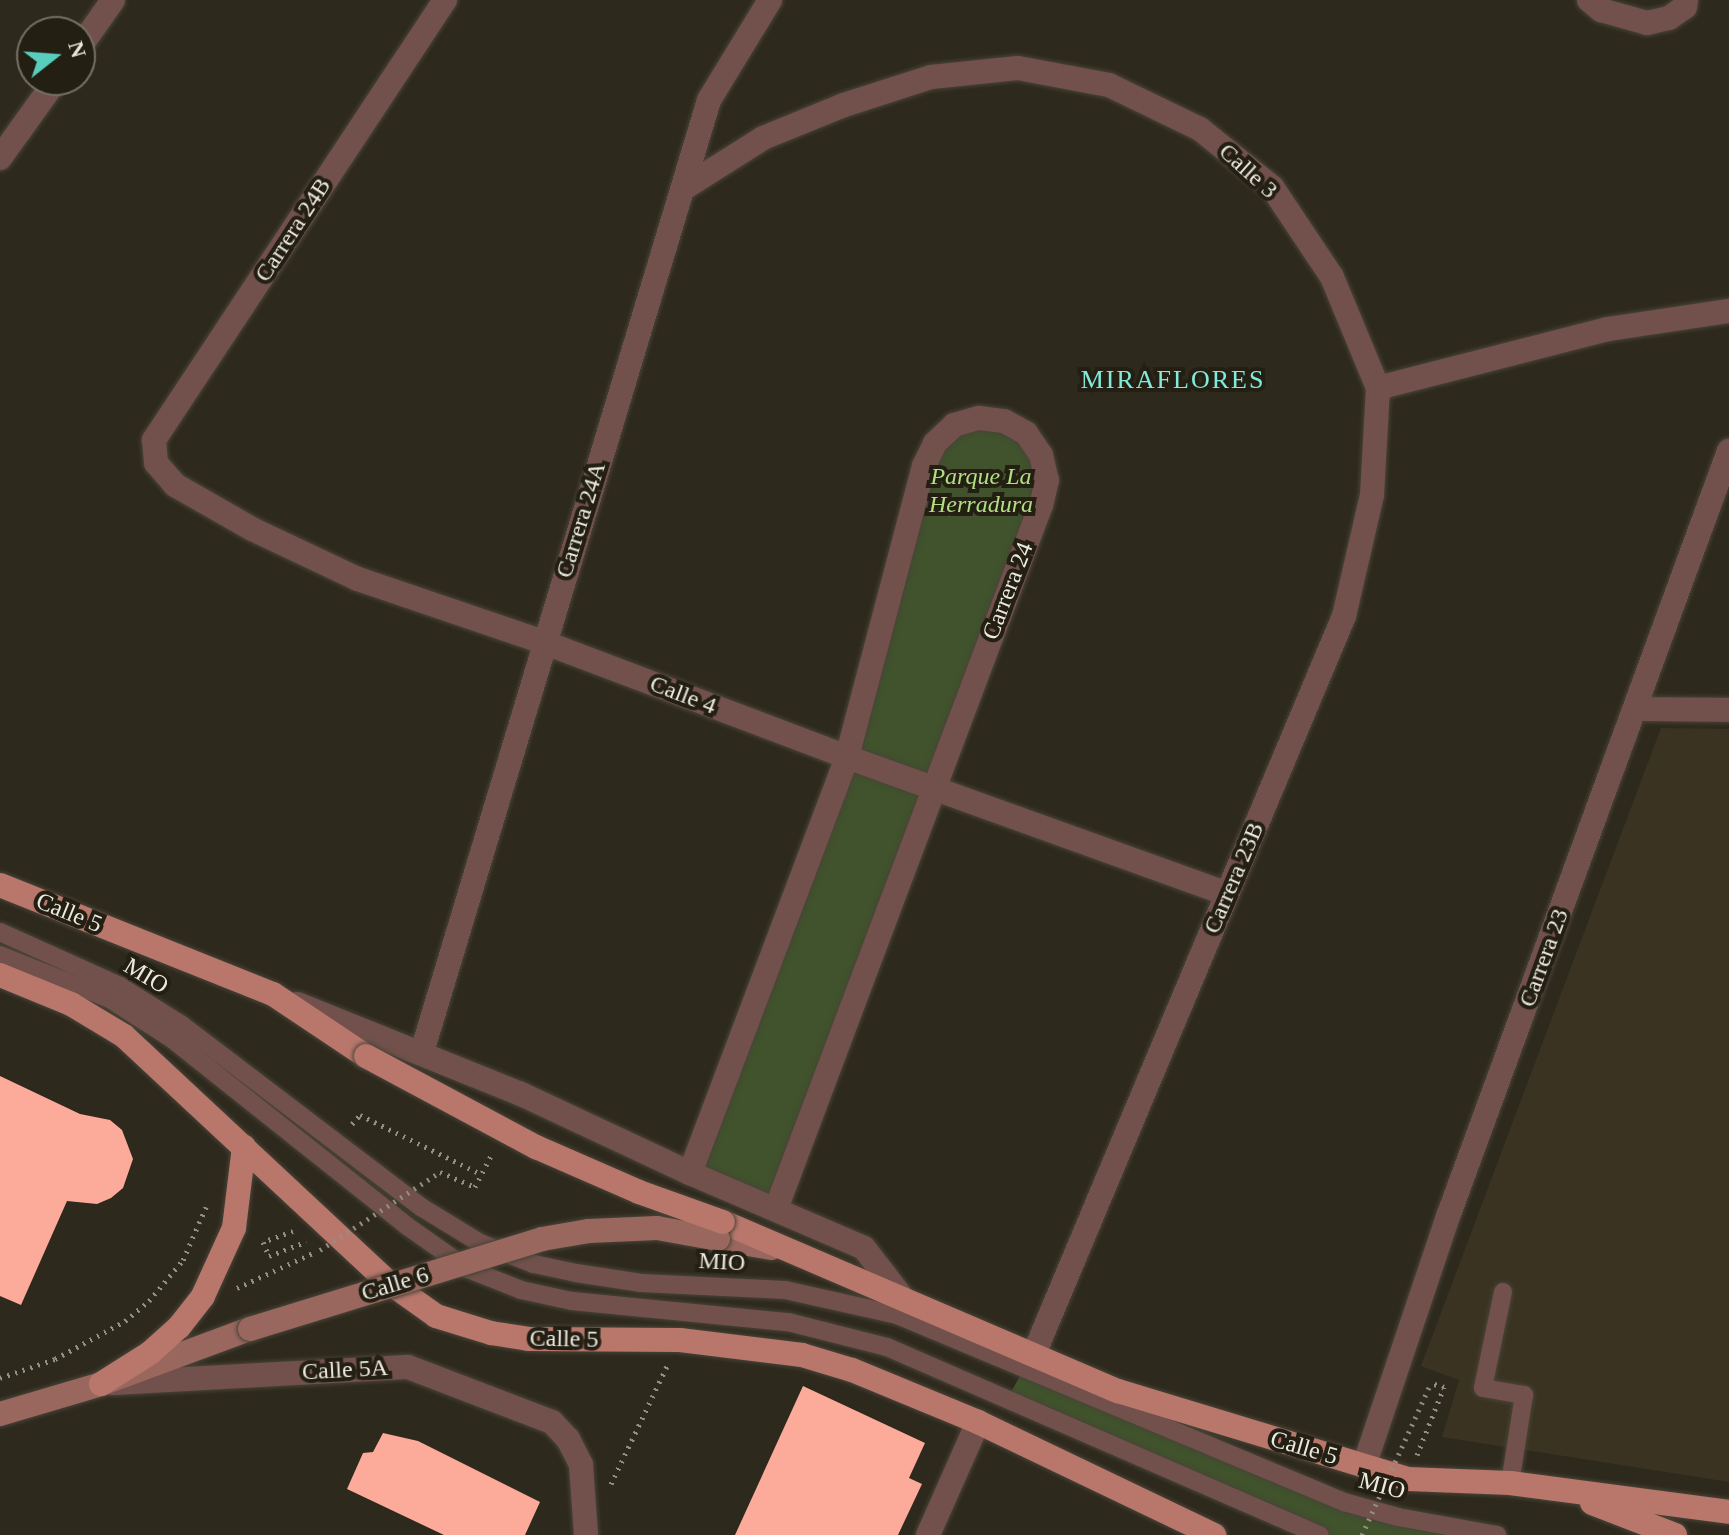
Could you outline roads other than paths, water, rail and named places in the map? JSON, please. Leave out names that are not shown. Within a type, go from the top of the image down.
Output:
[{"type":"main road","name":"Calle 5","points":[[0,885],[273,994],[366,1056],[536,1147],[721,1231],[801,1252],[1118,1391],[1408,1479],[1510,1483],[1729,1512]]},
{"type":"main road","name":"Calle 5","points":[[0,975],[71,1004],[115,1030],[387,1281],[436,1316],[491,1333],[529,1339],[680,1340],[802,1355],[852,1370],[978,1422],[1214,1535]]},
{"type":"main road","points":[[101,1384],[150,1353],[179,1327],[203,1296],[234,1228],[244,1147]]},
{"type":"main road","name":"Calle 6","points":[[0,1414],[101,1384],[250,1329],[542,1239],[589,1231],[657,1228],[721,1231]]},
{"type":"main road","points":[[1556,1489],[1675,1535]]},
{"type":"street","points":[[96,24],[113,0]]},
{"type":"street","name":"Carrera 24B","points":[[156,463],[154,440],[445,0]]},
{"type":"street","name":"Carrera 24A","points":[[422,1052],[543,642],[709,100],[770,0]]},
{"type":"street","points":[[1589,0],[1601,10],[1647,23],[1669,18],[1685,7],[1686,0]]},
{"type":"street","name":"Calle 3","points":[[684,188],[763,138],[844,105],[931,77],[1018,68],[1109,85],[1200,129],[1272,187],[1332,277],[1378,388]]},
{"type":"street","points":[[0,158],[45,96]]},
{"type":"street","points":[[1378,388],[1608,329],[1729,311]]},
{"type":"street","name":"Carrera 23B","points":[[1034,1354],[1344,616],[1372,495],[1378,388]]},
{"type":"street","name":"Carrera 24","points":[[690,1173],[847,757],[924,466],[935,443],[954,425],[979,418],[1004,421],[1026,433],[1041,455],[1047,480],[1041,505],[776,1209]]},
{"type":"street","name":"Carrera 23","points":[[1364,1466],[1449,1214],[1729,451]]},
{"type":"street","name":"Calle 4","points":[[156,463],[175,485],[252,529],[358,579],[543,642],[847,757],[1227,894]]},
{"type":"street","points":[[1636,709],[1729,710]]},
{"type":"street","name":"Calle 5","points":[[273,994],[521,1094],[690,1173],[864,1248],[901,1296]]},
{"type":"street","name":"Calle 5A","points":[[101,1384],[408,1367],[552,1422],[568,1439],[581,1465],[586,1535]]},
{"type":"street","points":[[928,1535],[978,1422]]},
{"type":"lane","name":"MIO","points":[[0,932],[120,986],[182,1025],[421,1207],[480,1243],[534,1264],[576,1273],[641,1283],[785,1290],[897,1315],[1344,1502],[1398,1517],[1497,1535]]},
{"type":"lane","name":"MIO","points":[[0,955],[110,999],[172,1039],[407,1226],[468,1269],[521,1290],[572,1301],[788,1322],[887,1347],[1320,1535]]},
{"type":"lane","points":[[1503,1292],[1483,1388],[1524,1395],[1510,1483]]},
{"type":"district","name":"MIRAFLORES","points":[[1173,380]]},
{"type":"park label","name":"Parque La Herradura","points":[[981,491]]}]
